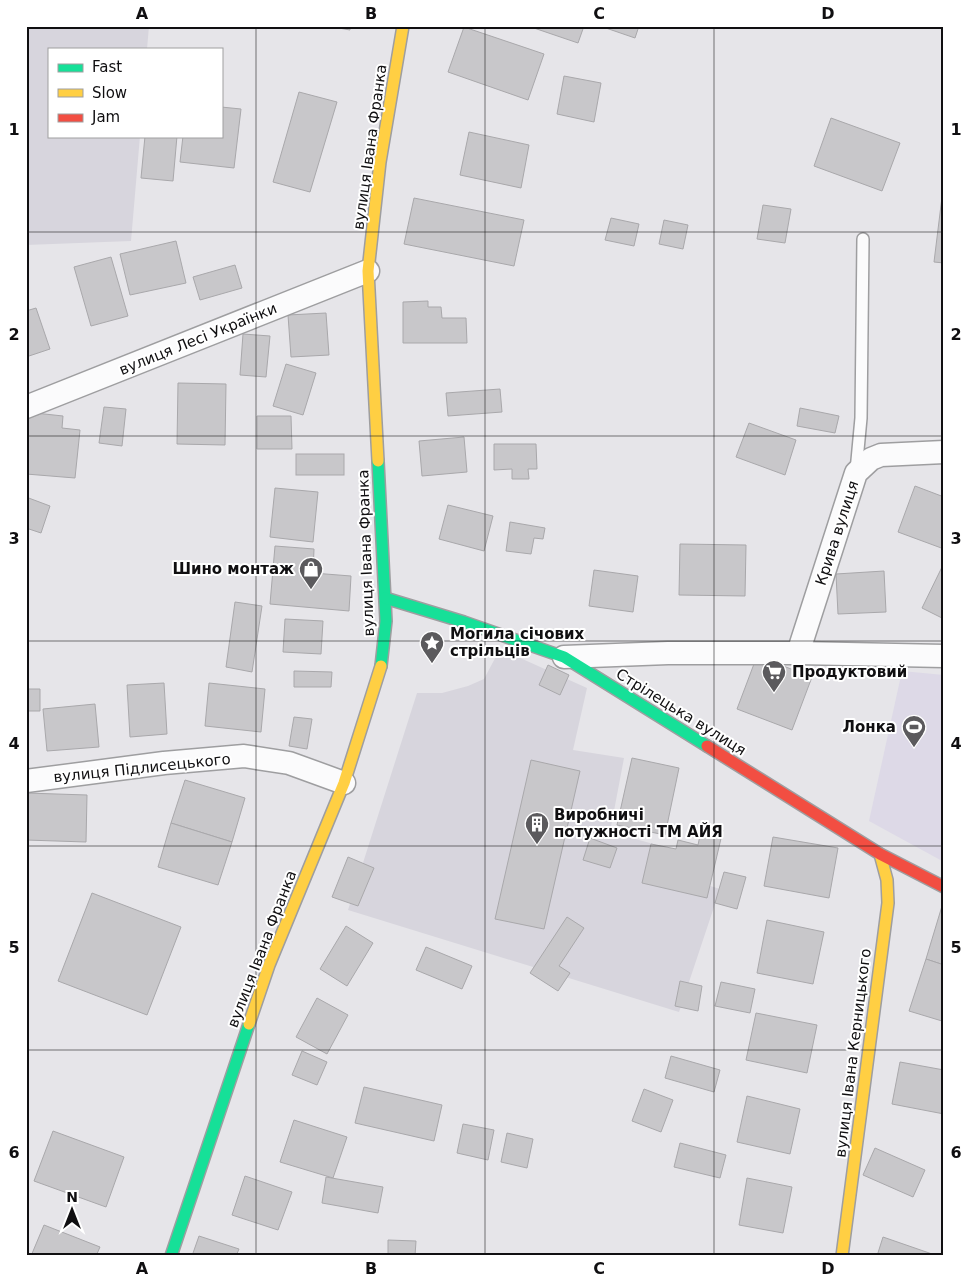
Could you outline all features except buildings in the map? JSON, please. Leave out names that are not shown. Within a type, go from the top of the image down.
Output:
[{"type":"street","name":"вулиця Івана Франка","points":[[171,1256],[270,965],[344,783],[382,662],[386,621],[368,271],[380,162],[403,26]]},
{"type":"street","name":"вулиця Лесі Українки","points":[[26,407],[368,271]]},
{"type":"street","name":"Крива вулиця","points":[[798,653],[856,473],[871,459],[880,455],[944,452]]},
{"type":"street","name":"Стрілецька вулиця","points":[[385,598],[464,622],[564,656],[880,854],[944,887]]},
{"type":"street","points":[[564,656],[668,653],[798,653],[944,656]]},
{"type":"street","name":"вулиця Підлисецького","points":[[26,781],[164,762],[244,756],[290,763],[344,783]]},
{"type":"street","name":"вулиця Івана Керницького","points":[[842,1256],[888,903],[887,880],[880,854]]},
{"type":"lane","points":[[856,473],[861,418],[863,239]]},
{"type":"shaded area","points":[[26,26],[149,26],[147,48],[48,48],[48,138],[140,138],[131,241],[26,245]]},
{"type":"shaded area","points":[[500,649],[587,688],[573,750],[624,758],[610,832],[657,845],[652,868],[720,889],[679,1012],[348,910],[417,693],[442,693],[468,686],[484,679]]},
{"type":"shaded area","name":"Лонка","points":[[902,671],[944,675],[944,862],[869,821]]},
{"type":"traffic: fast","points":[[378,461],[386,621],[381,666]]},
{"type":"traffic: fast","points":[[385,598],[464,622],[564,657],[707,746]]},
{"type":"traffic: fast","points":[[171,1256],[249,1024]]},
{"type":"traffic: slow","points":[[378,461],[368,271],[380,162],[403,26]]},
{"type":"traffic: slow","points":[[249,1024],[269,965],[344,783],[381,666]]},
{"type":"traffic: slow","points":[[842,1256],[888,903],[887,880],[880,854]]},
{"type":"traffic: jam","points":[[707,746],[880,854],[944,887]]},
{"type":"place","name":"Шино монтаж","points":[[311,590]]},
{"type":"place","name":"Могила січових стрільців","points":[[432,664]]},
{"type":"place","name":"Продуктовий","points":[[774,693]]},
{"type":"place","name":"Лонка","points":[[914,748]]},
{"type":"place","name":"Виробничі потужності ТМ АЙЯ","points":[[537,845]]}]
